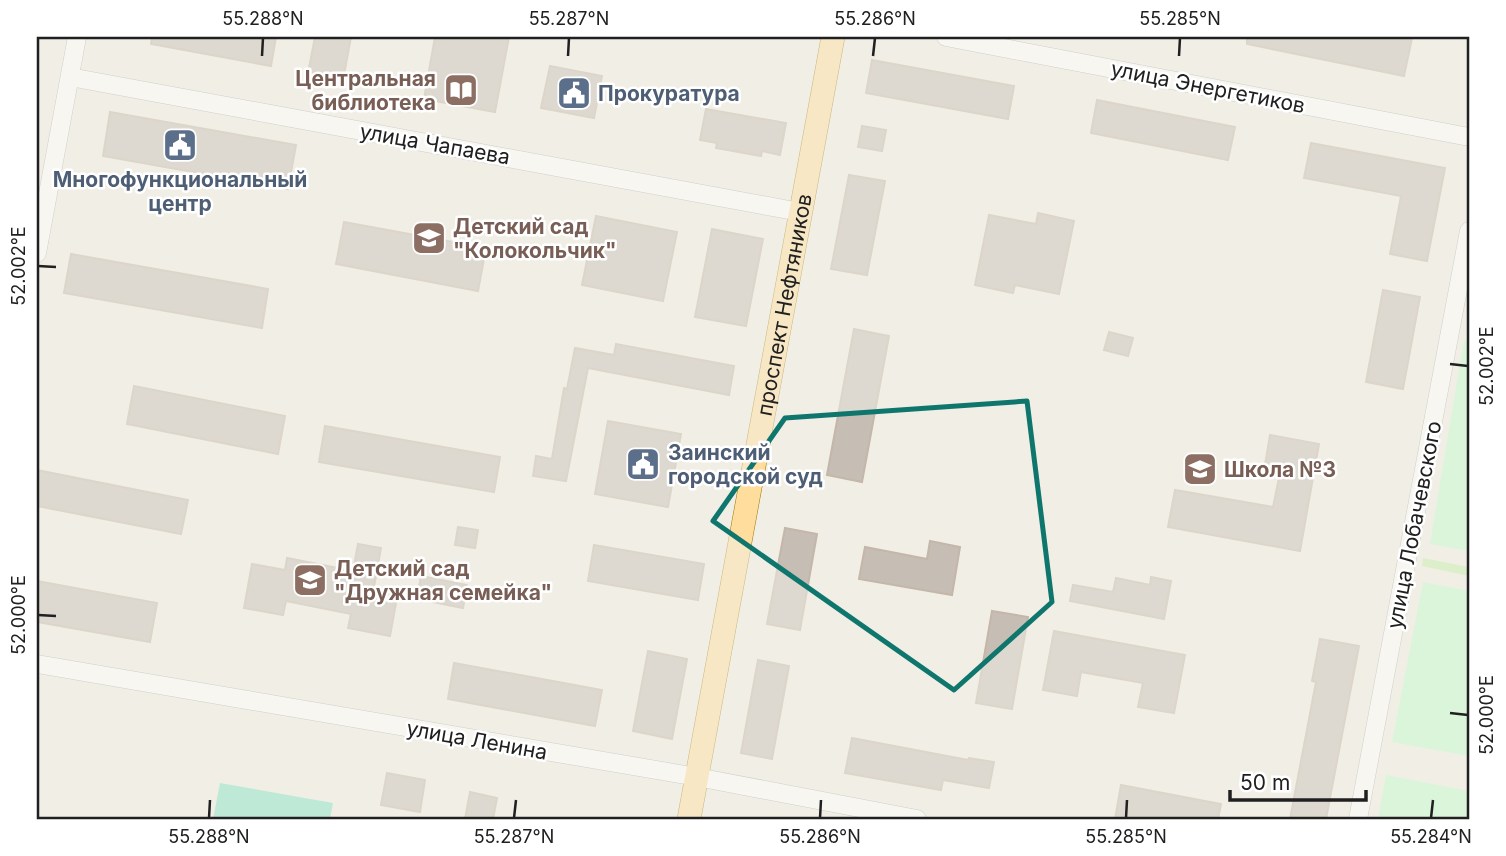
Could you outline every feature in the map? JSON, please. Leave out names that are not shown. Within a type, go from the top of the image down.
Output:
[{"type":"main road","name":"проспект Нефтяников","points":[[689,819],[833,37]]},
{"type":"street","points":[[37,253],[77,37]]},
{"type":"street","name":"улица Энергетиков","points":[[946,37],[1469,137]]},
{"type":"street","name":"улица Чапаева","points":[[70,77],[800,212]]},
{"type":"street","name":"улица Лобачевского","points":[[1359,819],[1469,231]]},
{"type":"street","name":"улица Ленина","points":[[37,664],[697,778],[917,819]]},
{"type":"highlighted area","points":[[1027,401],[1052,602],[954,690],[713,521],[785,418]]},
{"type":"green space","points":[[1464,340],[1469,341],[1469,551],[1430,544]]},
{"type":"green space","points":[[1423,558],[1469,567],[1469,576],[1422,566]]},
{"type":"green space","points":[[1423,582],[1469,591],[1469,756],[1392,742]]},
{"type":"green space","points":[[1386,775],[1469,791],[1469,819],[1378,819]]},
{"type":"green space","points":[[220,783],[333,803],[330,819],[213,819]]},
{"type":"building","points":[[152,37],[276,37],[271,66],[151,44]]},
{"type":"building","points":[[315,37],[351,37],[343,80],[308,73]]},
{"type":"building","points":[[435,37],[509,37],[495,112],[424,99]]},
{"type":"building","points":[[1247,37],[1412,38],[1404,76],[1247,44]]},
{"type":"building","points":[[872,60],[1014,86],[1008,119],[866,93]]},
{"type":"building","points":[[550,66],[602,76],[594,118],[541,108]]},
{"type":"building","points":[[1097,100],[1235,127],[1228,160],[1091,133]]},
{"type":"building","points":[[706,109],[786,123],[780,155],[762,151],[761,156],[716,148],[717,143],[700,140]]},
{"type":"building","points":[[110,112],[296,145],[288,189],[103,156]]},
{"type":"building","points":[[862,126],[886,130],[882,151],[858,147]]},
{"type":"building","points":[[1311,143],[1445,168],[1427,261],[1390,254],[1401,196],[1304,178]]},
{"type":"building","points":[[849,175],[885,181],[867,275],[831,269]]},
{"type":"building","points":[[1038,213],[1074,221],[1059,294],[1015,285],[1013,293],[975,285],[989,215],[1036,224]]},
{"type":"building","points":[[596,216],[677,232],[663,301],[582,285]]},
{"type":"building","points":[[344,222],[486,248],[478,291],[336,264]]},
{"type":"building","points":[[712,229],[763,239],[746,326],[695,317]]},
{"type":"building","points":[[71,254],[268,289],[262,328],[64,293]]},
{"type":"building","points":[[1383,290],[1420,297],[1403,389],[1366,382]]},
{"type":"building","points":[[854,329],[889,336],[862,482],[827,475]]},
{"type":"building","points":[[1109,332],[1133,338],[1128,356],[1104,350]]},
{"type":"building","points":[[616,344],[734,366],[729,395],[588,368],[566,481],[533,476],[536,456],[552,459],[564,388],[567,389],[575,348],[614,355]]},
{"type":"building","points":[[134,386],[285,416],[278,454],[127,424]]},
{"type":"building","points":[[608,421],[681,434],[668,507],[595,494]]},
{"type":"building","points":[[325,426],[500,457],[494,492],[319,462]]},
{"type":"building","points":[[1270,435],[1319,444],[1300,551],[1168,527],[1175,490],[1273,507],[1281,468],[1265,465]]},
{"type":"building","points":[[37,470],[188,500],[181,534],[37,506]]},
{"type":"building","points":[[458,527],[478,530],[475,548],[455,545]]},
{"type":"building","points":[[785,528],[817,534],[800,630],[767,624]]},
{"type":"building","points":[[930,541],[960,547],[952,595],[859,579],[865,547],[927,559]]},
{"type":"building","points":[[358,544],[381,548],[374,587],[398,592],[390,636],[348,628],[351,614],[286,601],[283,615],[244,608],[252,564],[285,570],[287,558],[353,571]]},
{"type":"building","points":[[594,545],[704,564],[698,600],[588,581]]},
{"type":"building","points":[[421,576],[467,585],[463,608],[417,599]]},
{"type":"building","points":[[1151,577],[1171,581],[1164,619],[1070,601],[1073,585],[1113,592],[1116,578],[1150,585]]},
{"type":"building","points":[[37,581],[157,603],[150,642],[37,622]]},
{"type":"building","points":[[992,611],[1028,617],[1012,709],[976,703]]},
{"type":"building","points":[[1054,631],[1185,655],[1174,713],[1138,707],[1143,683],[1081,672],[1077,696],[1043,690]]},
{"type":"building","points":[[1320,639],[1359,646],[1326,819],[1290,819],[1316,682],[1312,681]]},
{"type":"building","points":[[648,651],[687,659],[672,739],[633,731]]},
{"type":"building","points":[[758,660],[789,666],[772,759],[741,753]]},
{"type":"building","points":[[454,663],[602,690],[595,726],[448,699]]},
{"type":"building","points":[[852,738],[968,760],[994,762],[989,788],[943,780],[941,790],[845,773]]},
{"type":"building","points":[[387,773],[425,780],[420,812],[381,805]]},
{"type":"building","points":[[1121,785],[1221,804],[1218,819],[1115,819]]},
{"type":"building","points":[[470,792],[497,798],[493,819],[465,819]]},
{"type":"place","name":"Центральная библиотека","points":[[461,90]]},
{"type":"place","name":"Прокуратура","points":[[574,93]]},
{"type":"place","name":"Многофункциональный центр","points":[[180,145]]},
{"type":"place","name":"Детский сад \"Колокольчик\"","points":[[429,238]]},
{"type":"place","name":"Заинский городской суд","points":[[643,464]]},
{"type":"place","name":"Школа №3","points":[[1200,469]]},
{"type":"place","name":"Детский сад \"Дружная семейка\"","points":[[310,580]]}]
